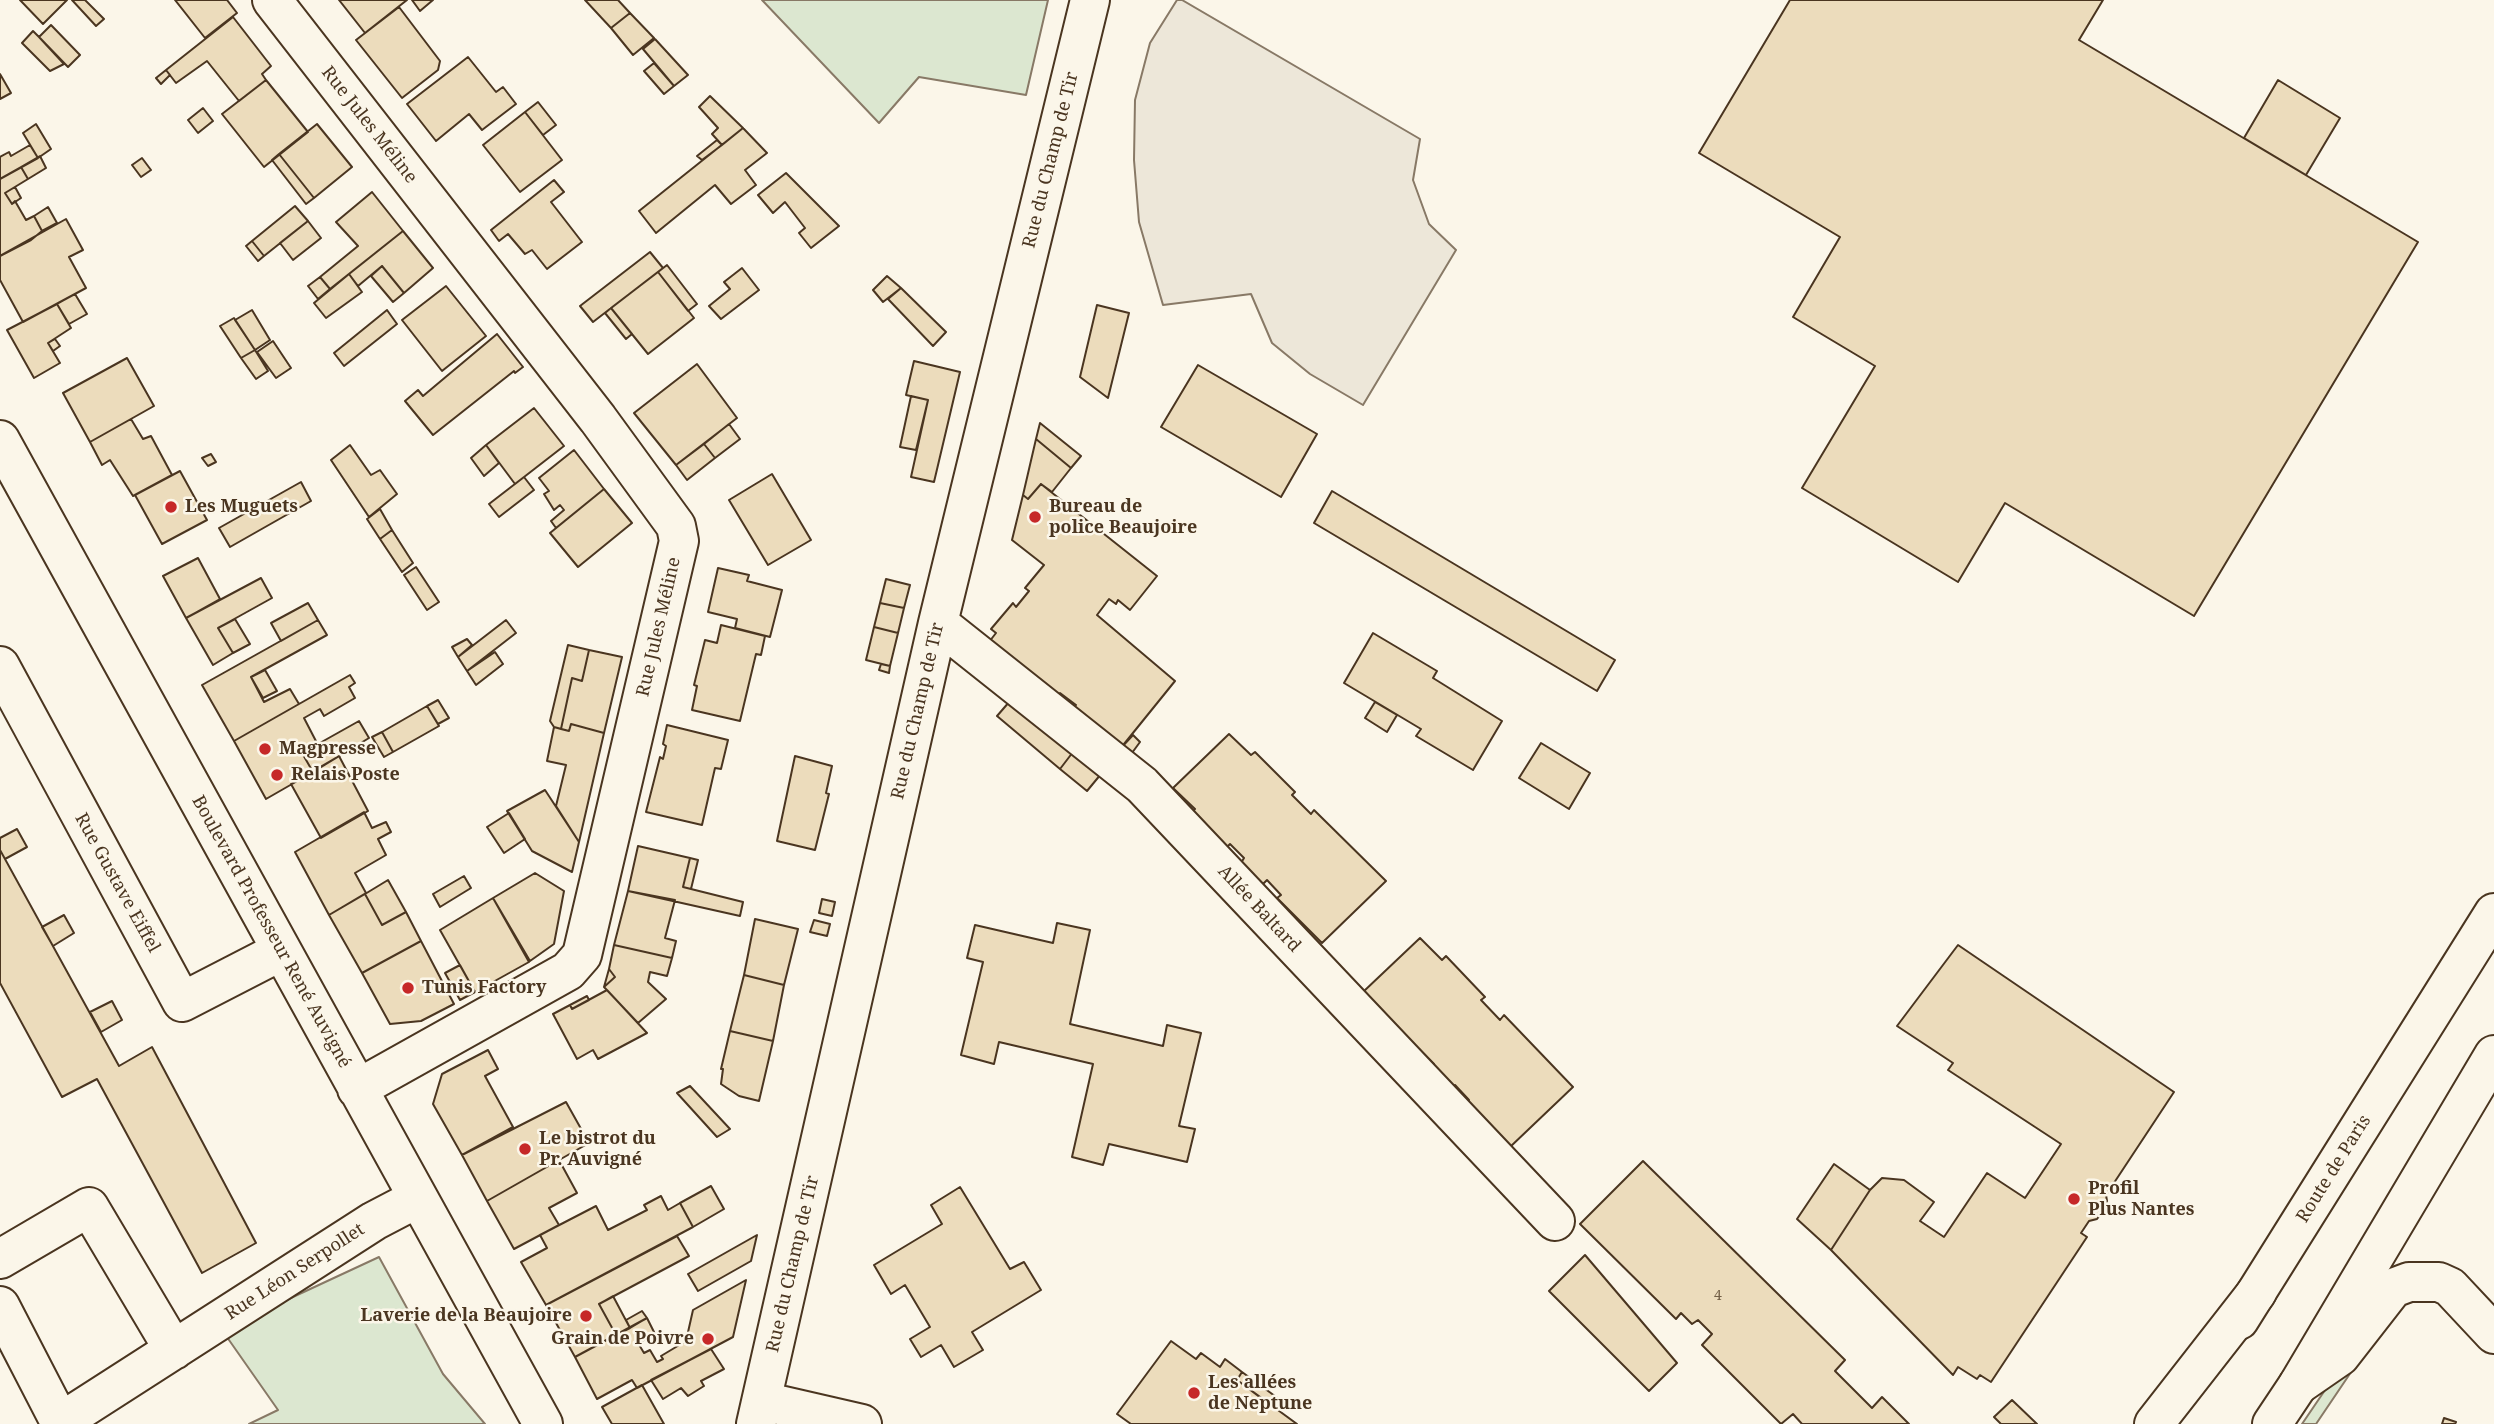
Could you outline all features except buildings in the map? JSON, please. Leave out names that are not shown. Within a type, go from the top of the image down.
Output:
[{"type":"main road","name":"Rue Jules Méline","points":[[272,0],[598,419],[676,526],[679,541],[582,955],[568,971],[358,1089]]},
{"type":"main road","name":"Rue du Champ de Tir","points":[[759,1413],[938,623],[1090,0]]},
{"type":"main road","name":"Boulevard Professeur René Auvigné","points":[[0,440],[543,1424]]},
{"type":"main road","name":"Allée Baltard","points":[[938,623],[1142,785],[1555,1221]]},
{"type":"main road","name":"Rue Gustave Eiffel","points":[[0,666],[182,1002],[281,951]]},
{"type":"main road","name":"Route de Paris","points":[[2172,1424],[2494,913]]},
{"type":"main road","points":[[2272,1424],[2298,1385],[2494,1055]]},
{"type":"main road","points":[[2456,1118],[2494,1079]]},
{"type":"main road","name":"Rue Léon Serpollet","points":[[0,1306],[61,1423],[374,1221],[418,1198]]},
{"type":"main road","points":[[0,1259],[89,1207],[174,1350]]},
{"type":"main road","points":[[2298,1385],[2340,1356],[2393,1288],[2409,1282],[2439,1282],[2450,1287],[2494,1334]]},
{"type":"main road","points":[[2154,1424],[2256,1292]]},
{"type":"main road","points":[[759,1413],[862,1424]]},
{"type":"green space","points":[[762,0],[1048,0],[1026,95],[919,77],[879,123]]},
{"type":"green space","points":[[379,1257],[443,1374],[485,1424],[249,1424],[278,1410],[222,1330]]},
{"type":"green space","points":[[2397,1304],[2316,1424],[2302,1424],[2380,1309]]},
{"type":"shaded area","points":[[1177,0],[1182,0],[1420,139],[1413,180],[1429,224],[1456,250],[1363,405],[1310,374],[1272,343],[1251,294],[1163,305],[1139,222],[1134,160],[1135,100],[1150,43]]},
{"type":"place","name":"Les Muguets","points":[[171,507]]},
{"type":"place","name":"Bureau de police Beaujoire","points":[[1035,517]]},
{"type":"place","name":"Magpresse","points":[[265,749]]},
{"type":"place","name":"Relais Poste","points":[[277,775]]},
{"type":"place","name":"Tunis Factory","points":[[408,988]]},
{"type":"place","name":"Le bistrot du Pr. Auvigné","points":[[525,1149]]},
{"type":"place","name":"Profil Plus Nantes","points":[[2074,1199]]},
{"type":"place","name":"Laverie de la Beaujoire","points":[[586,1316]]},
{"type":"place","name":"Grain de Poivre","points":[[708,1339]]},
{"type":"place","name":"Les allées de Neptune","points":[[1194,1393]]}]
